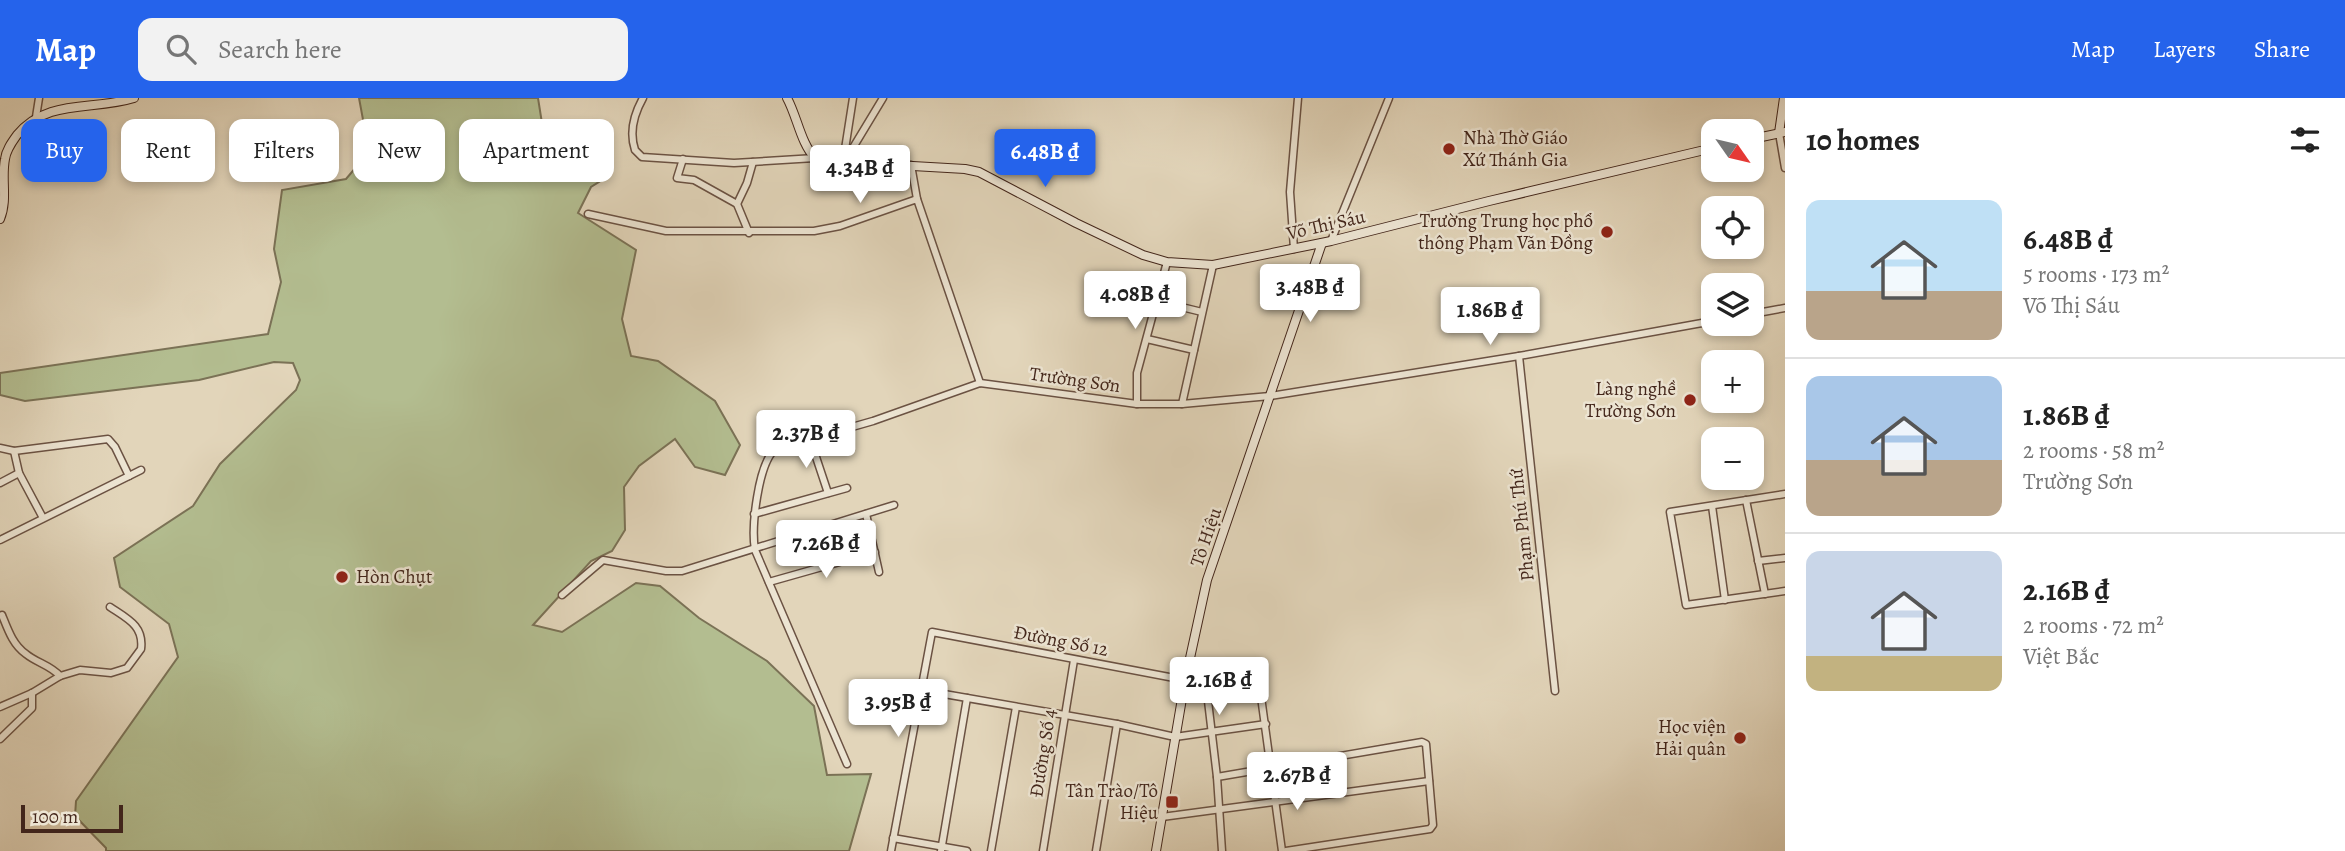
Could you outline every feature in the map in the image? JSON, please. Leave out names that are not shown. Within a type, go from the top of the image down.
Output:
[{"type":"main road","points":[[0,219],[4,208],[5,157],[16,138],[36,117],[60,108],[109,104],[134,98]]},
{"type":"main road","points":[[786,98],[800,125],[806,146],[815,158]]},
{"type":"main road","points":[[1764,137],[1782,133],[1784,98]]},
{"type":"main road","name":"Võ Thị Sáu","points":[[815,158],[965,169],[979,173],[1119,245],[1167,262],[1213,265],[1327,242],[1701,151]]},
{"type":"main road","name":"Tô Hiệu","points":[[1156,851],[1185,681],[1207,580],[1270,396],[1327,242]]},
{"type":"street","points":[[36,117],[39,98]]},
{"type":"street","points":[[643,98],[634,118],[635,150],[638,155],[651,159],[734,163],[815,158]]},
{"type":"street","points":[[848,162],[853,98]]},
{"type":"street","points":[[848,162],[854,146],[883,98]]},
{"type":"street","points":[[1294,249],[1290,192],[1298,98]]},
{"type":"street","points":[[1327,242],[1389,98]]},
{"type":"street","points":[[1782,133],[1785,168]]},
{"type":"street","points":[[683,159],[677,178],[694,180],[737,204],[749,233]]},
{"type":"street","points":[[737,204],[753,162]]},
{"type":"street","points":[[911,164],[917,199],[980,383]]},
{"type":"street","points":[[588,214],[666,231],[749,233],[826,230],[917,199]]},
{"type":"street","points":[[1137,404],[1137,373],[1167,262]]},
{"type":"street","points":[[1182,404],[1213,265]]},
{"type":"street","points":[[1157,301],[1202,312]]},
{"type":"street","points":[[1764,312],[1785,308]]},
{"type":"street","name":"Trường Sơn","points":[[847,764],[755,550],[752,531],[754,514],[769,455],[775,449],[882,418],[980,383],[1137,404],[1182,404],[1270,396],[1701,323]]},
{"type":"street","points":[[1147,339],[1194,350]]},
{"type":"street","name":"Phạm Phú Thứ","points":[[1519,356],[1555,691]]},
{"type":"street","points":[[0,448],[14,451],[108,439],[115,447],[129,476]]},
{"type":"street","points":[[810,439],[828,493]]},
{"type":"street","points":[[14,451],[19,473],[43,518]]},
{"type":"street","points":[[0,540],[141,470]]},
{"type":"street","points":[[0,483],[19,473]]},
{"type":"street","points":[[754,514],[847,488]]},
{"type":"street","points":[[1785,494],[1670,512],[1685,603],[1688,606],[1785,591]]},
{"type":"street","points":[[1746,500],[1765,594]]},
{"type":"street","points":[[562,595],[603,560],[674,572],[691,569],[894,505]]},
{"type":"street","points":[[1712,506],[1725,600]]},
{"type":"street","points":[[866,514],[880,572]]},
{"type":"street","points":[[769,582],[875,552]]},
{"type":"street","points":[[1758,561],[1785,558]]},
{"type":"street","points":[[0,707],[32,693],[60,676],[80,670],[118,672],[134,662],[141,649],[140,632],[132,621],[110,607]]},
{"type":"street","points":[[2,615],[10,636],[25,654],[54,669],[60,676]]},
{"type":"street","name":"Đường Số 12","points":[[921,690],[932,632],[1185,681],[1206,684],[1259,682],[1266,724]]},
{"type":"street","name":"Đường Số 4","points":[[1043,851],[1074,660]]},
{"type":"street","points":[[1206,684],[1222,851]]},
{"type":"street","points":[[893,851],[893,838],[921,690],[1117,724],[1175,737],[1266,724],[1272,769],[1276,802],[1284,851],[1429,830],[1433,824],[1428,746],[1422,743],[1272,769],[1217,777]]},
{"type":"street","points":[[0,739],[32,708],[32,693]]},
{"type":"street","points":[[942,849],[967,698]]},
{"type":"street","points":[[991,851],[1016,706]]},
{"type":"street","points":[[1096,851],[1117,724]]},
{"type":"street","points":[[1162,817],[1429,781]]},
{"type":"street","points":[[893,838],[942,849],[967,851]]},
{"type":"green space","points":[[359,98],[538,98],[541,119],[459,119],[459,182],[599,182],[591,187],[578,213],[636,250],[622,319],[631,356],[658,361],[715,401],[740,445],[725,475],[695,467],[675,439],[639,466],[624,487],[625,530],[612,551],[591,561],[533,625],[562,632],[636,583],[660,586],[699,618],[767,661],[814,706],[827,775],[871,774],[849,851],[106,851],[75,816],[76,801],[178,657],[169,624],[120,587],[114,558],[193,506],[220,464],[296,390],[300,380],[293,363],[274,362],[199,380],[25,401],[0,395],[0,373],[268,334],[281,282],[274,249],[282,190],[339,182],[353,171],[353,182],[445,182],[445,119],[363,119]]},
{"type":"place","name":"Nhà Thờ Giáo Xứ Thánh Gia","points":[[1449,149]]},
{"type":"place","name":"Trường Trung học phổ thông Phạm Văn Đồng","points":[[1607,232]]},
{"type":"place","name":"Làng nghề Trường Sơn","points":[[1690,400]]},
{"type":"place","name":"Hòn Chụt","points":[[342,577]]},
{"type":"place","name":"Học viện Hải quân","points":[[1740,738]]},
{"type":"place","name":"Tân Trào/Tô Hiệu","points":[[1172,802]]}]
